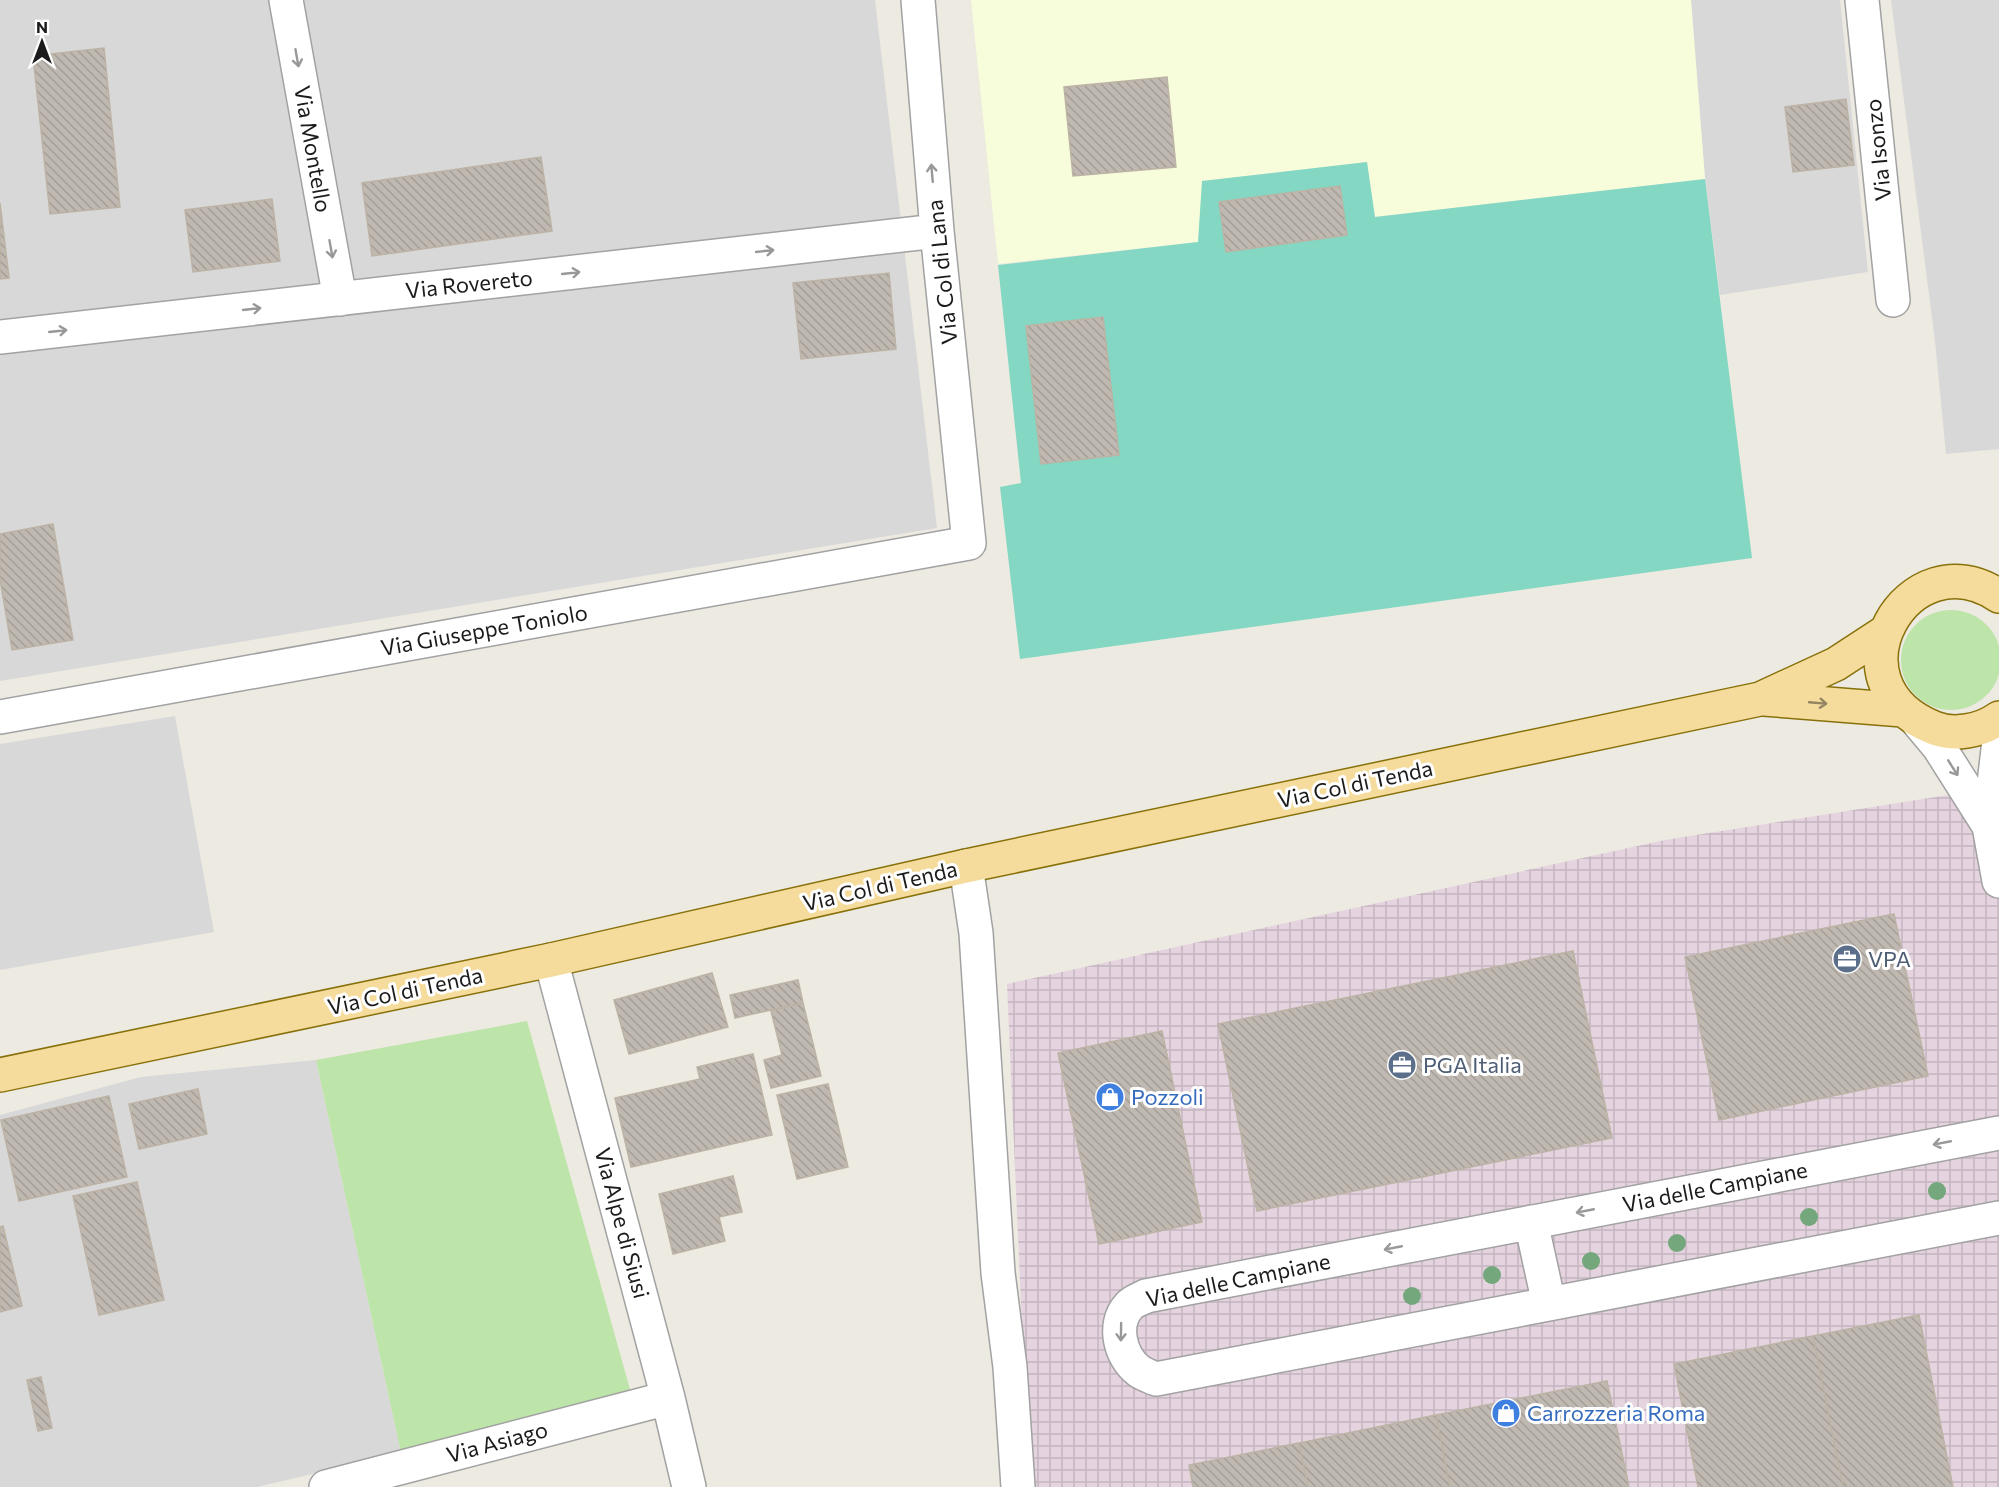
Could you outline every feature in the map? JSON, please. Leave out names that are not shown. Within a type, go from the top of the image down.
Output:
[{"type":"main road","name":"Via Col di Tenda","points":[[1910,716],[1887,687],[1881,659],[1885,632],[1897,610],[1916,593],[1939,584],[1964,582],[1989,589],[1999,596]]},
{"type":"main road","name":"Via Col di Tenda","points":[[0,1075],[551,960],[966,866],[1760,699],[1836,664],[1885,632]]},
{"type":"main road","name":"Via Col di Tenda","points":[[1760,699],[1910,716],[1941,731],[1966,731],[1989,725],[1999,718]]},
{"type":"street","name":"Via Montello","points":[[286,0],[340,299]]},
{"type":"street","name":"Via Col di Lana","points":[[918,0],[969,543]]},
{"type":"street","name":"Via Isonzo","points":[[1862,0],[1893,300]]},
{"type":"street","name":"Via Rovereto","points":[[0,338],[938,231]]},
{"type":"street","name":"Via Giuseppe Toniolo","points":[[0,717],[969,543]]},
{"type":"street","points":[[1910,716],[1939,747],[1989,826]]},
{"type":"street","points":[[1999,741],[1989,826],[1999,881]]},
{"type":"street","points":[[966,866],[976,933],[998,1273],[1010,1367],[1018,1487]]},
{"type":"street","name":"Via Alpe di Siusi","points":[[551,960],[668,1398],[689,1487]]},
{"type":"street","name":"Via delle Campiane","points":[[1999,1132],[1146,1296],[1130,1305],[1122,1318],[1119,1337],[1126,1356],[1138,1371],[1156,1379],[1999,1218]]},
{"type":"street","points":[[1531,1222],[1549,1304]]},
{"type":"street","name":"Via Asiago","points":[[326,1487],[668,1398]]},
{"type":"shaded area","points":[[0,0],[875,0],[937,528],[0,681]]},
{"type":"shaded area","points":[[971,0],[1691,0],[1705,179],[1374,217],[1367,162],[1203,181],[1198,242],[998,264]]},
{"type":"shaded area","points":[[1691,0],[1840,0],[1868,272],[1720,295],[1705,179]]},
{"type":"shaded area","points":[[1891,0],[1999,0],[1999,449],[1946,454],[1935,341]]},
{"type":"shaded area","points":[[1367,162],[1375,217],[1705,179],[1752,558],[1020,659],[1000,487],[1021,483],[998,265],[1198,242],[1202,181]]},
{"type":"shaded area","points":[[175,716],[214,932],[0,970],[0,744]]},
{"type":"shaded area","points":[[1999,787],[1999,1487],[1029,1487],[1007,984],[1665,840]]},
{"type":"shaded area","points":[[316,1060],[401,1453],[257,1487],[0,1487],[0,1115],[141,1077]]},
{"type":"green space","points":[[1951,610],[1970,613],[1987,624],[1998,641],[2001,660],[1998,679],[1987,696],[1970,707],[1951,710],[1932,707],[1915,696],[1904,679],[1901,660],[1904,641],[1915,624],[1932,613]]},
{"type":"green space","points":[[527,1021],[631,1393],[401,1453],[316,1060]]},
{"type":"building","points":[[104,48],[120,207],[50,214],[33,56]]},
{"type":"building","points":[[1167,77],[1176,167],[1073,176],[1064,87]]},
{"type":"building","points":[[1846,99],[1854,165],[1793,172],[1785,107]]},
{"type":"building","points":[[541,157],[552,231],[372,256],[362,183]]},
{"type":"building","points":[[1340,186],[1347,235],[1226,252],[1219,202]]},
{"type":"building","points":[[272,199],[280,261],[193,272],[185,210]]},
{"type":"building","points":[[0,203],[9,278],[0,279]]},
{"type":"building","points":[[889,273],[896,349],[801,359],[793,283]]},
{"type":"building","points":[[1103,317],[1119,455],[1041,464],[1026,326]]},
{"type":"building","points":[[53,524],[73,640],[12,650],[0,579],[0,534]]},
{"type":"building","points":[[1894,914],[1928,1076],[1719,1120],[1685,957]]},
{"type":"building","points":[[1573,951],[1612,1138],[1257,1211],[1218,1024]]},
{"type":"building","points":[[712,973],[728,1027],[629,1054],[614,1000]]},
{"type":"building","points":[[798,980],[803,1003],[735,1018],[730,995]]},
{"type":"building","points":[[803,1003],[821,1076],[771,1088],[764,1060],[782,1055],[771,1011]]},
{"type":"building","points":[[1162,1031],[1202,1222],[1099,1244],[1058,1053]]},
{"type":"building","points":[[753,1054],[772,1135],[631,1167],[615,1098],[700,1079],[697,1067]]},
{"type":"building","points":[[828,1084],[848,1167],[797,1179],[777,1095]]},
{"type":"building","points":[[198,1089],[207,1134],[139,1149],[129,1104]]},
{"type":"building","points":[[109,1096],[127,1177],[19,1201],[1,1120]]},
{"type":"building","points":[[733,1176],[742,1212],[719,1217],[725,1241],[673,1254],[659,1194]]},
{"type":"building","points":[[137,1182],[164,1300],[99,1315],[73,1196]]},
{"type":"building","points":[[3,1226],[22,1306],[0,1312],[0,1227]]},
{"type":"building","points":[[1919,1315],[1953,1487],[1843,1487],[1813,1336]]},
{"type":"building","points":[[1813,1336],[1843,1487],[1698,1487],[1674,1364]]},
{"type":"building","points":[[41,1377],[52,1428],[38,1431],[27,1380]]},
{"type":"building","points":[[1607,1381],[1629,1487],[1450,1487],[1436,1415]]},
{"type":"building","points":[[1436,1415],[1450,1487],[1308,1487],[1299,1443]]},
{"type":"building","points":[[1299,1443],[1308,1487],[1193,1487],[1189,1465]]},
{"type":"place","name":"VPA","points":[[1847,959]]},
{"type":"place","name":"PGA Italia","points":[[1402,1065]]},
{"type":"place","name":"Pozzoli","points":[[1110,1097]]},
{"type":"place","name":"Carrozzeria Roma","points":[[1506,1413]]}]
